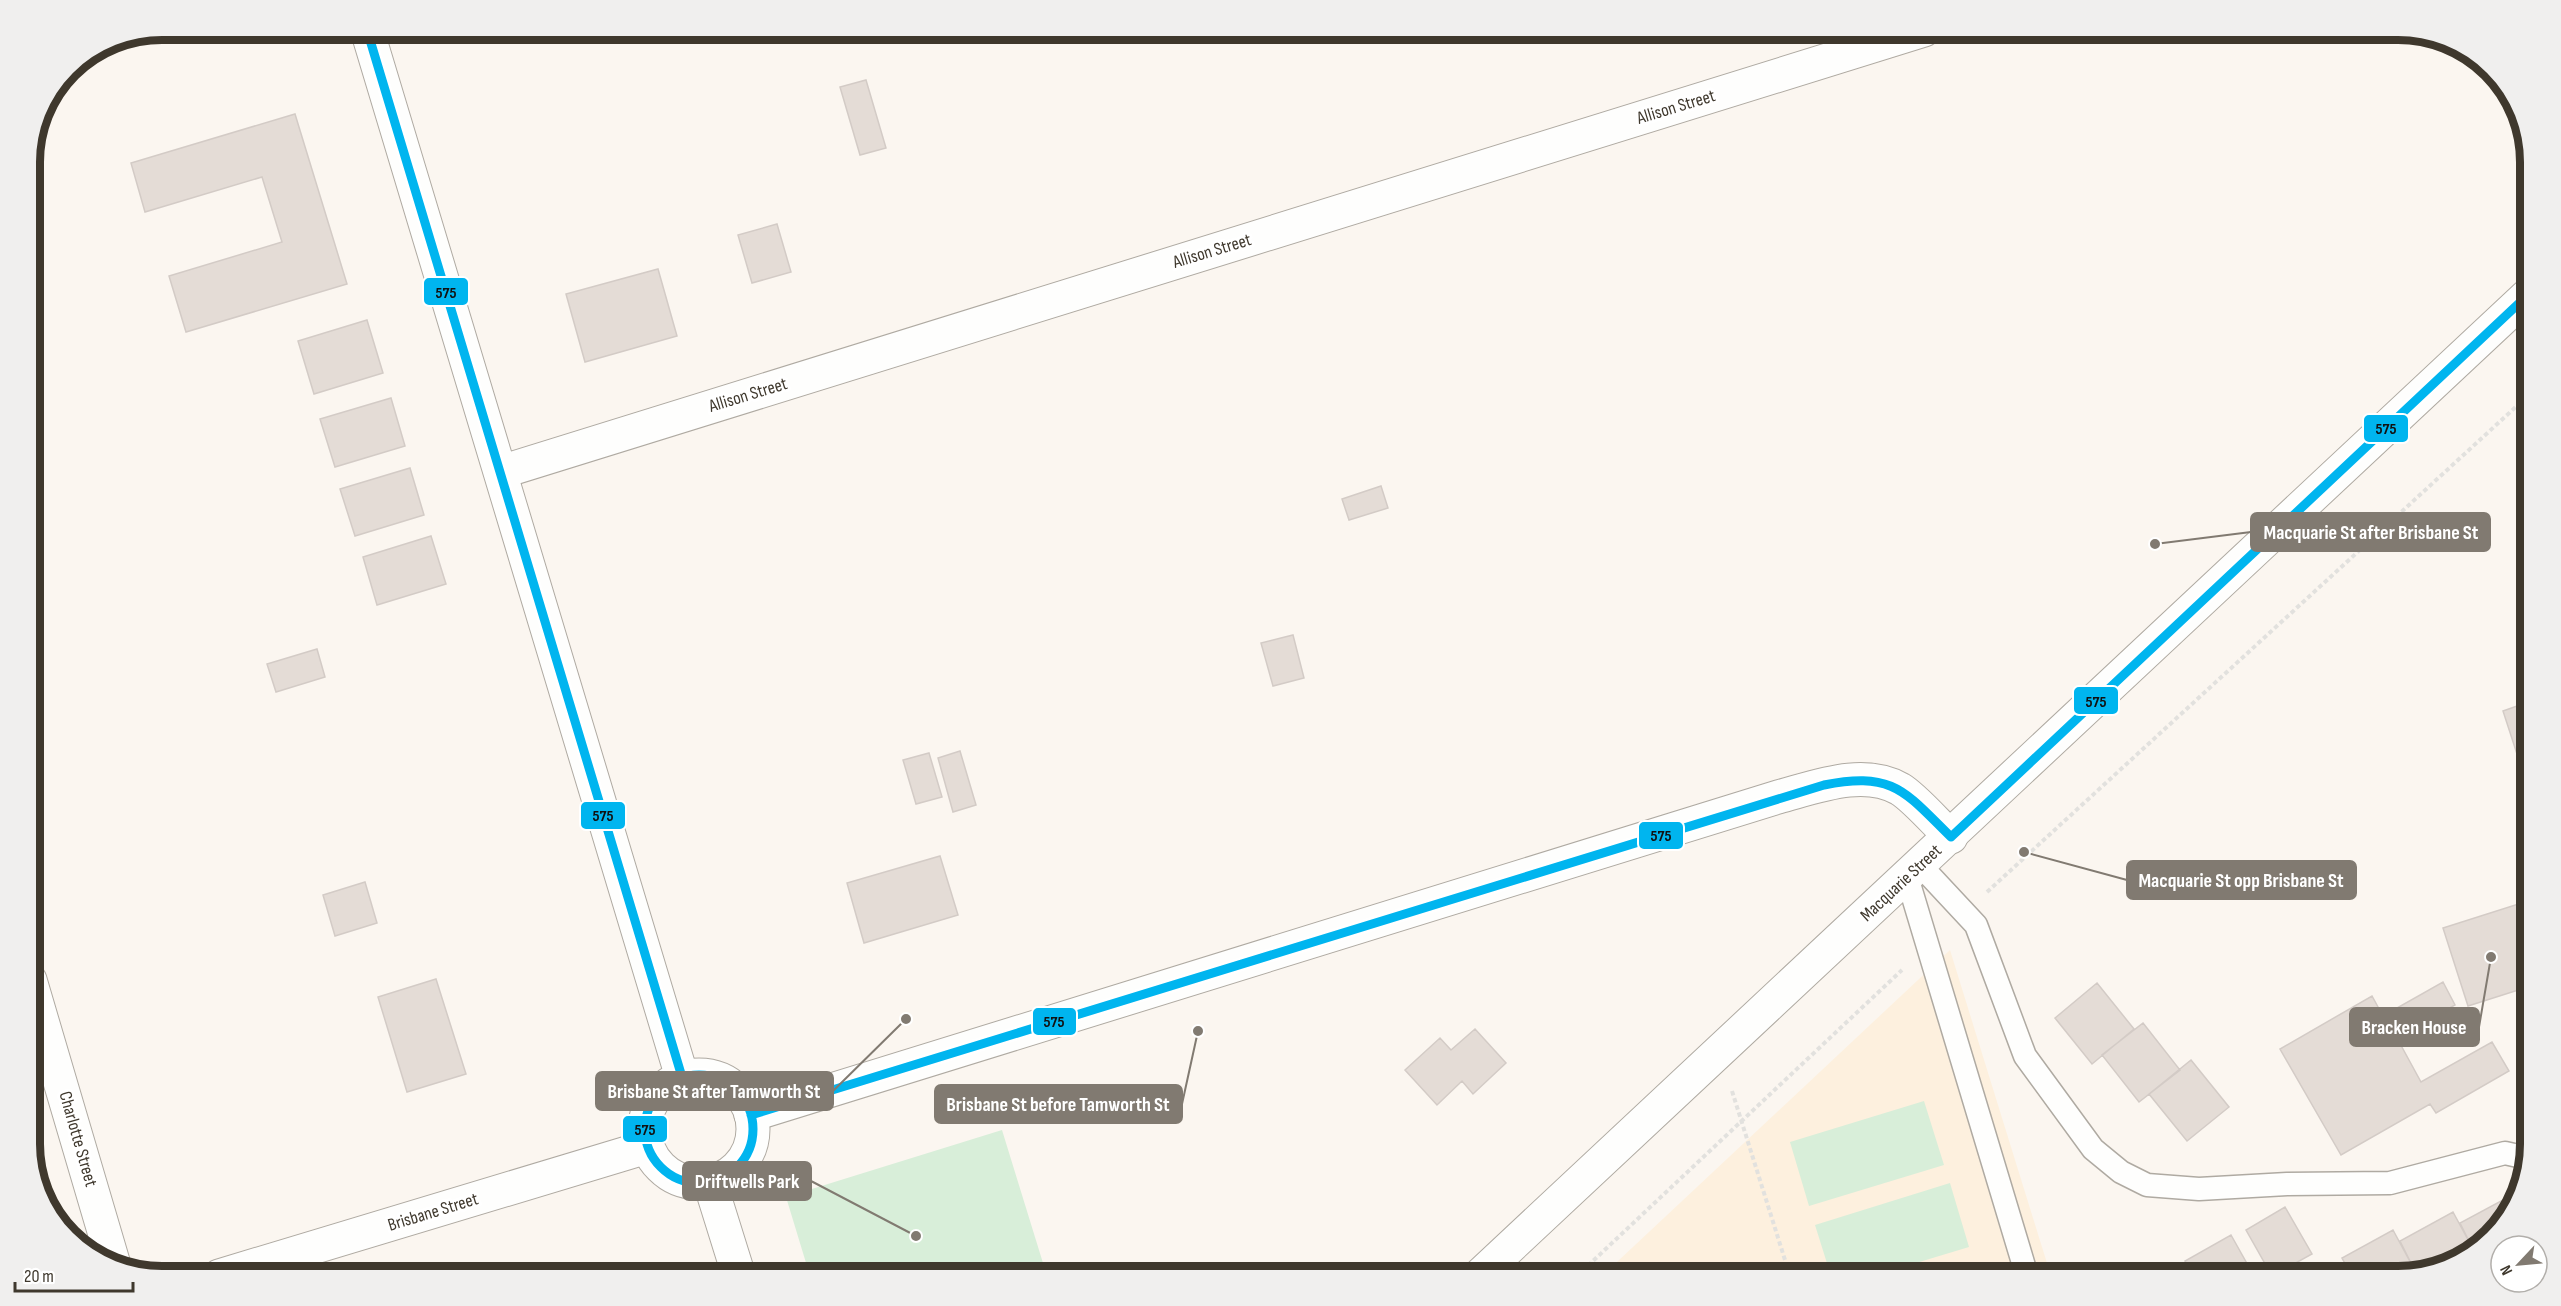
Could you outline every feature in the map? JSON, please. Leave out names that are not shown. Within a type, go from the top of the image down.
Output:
[{"type":"street","name":"Allison Street","points":[[501,472],[1891,40]]},
{"type":"street","points":[[370,41],[682,1077]]},
{"type":"street","name":"Macquarie Street","points":[[1490,1266],[2520,302]]},
{"type":"street","points":[[751,1115],[1827,784],[1867,778],[1900,789],[1951,837]]},
{"type":"street","name":"Charlotte Street","points":[[41,1017],[111,1254]]},
{"type":"street","points":[[699,1075],[717,1077],[732,1086],[744,1099],[751,1115],[753,1133],[749,1150],[741,1165],[727,1176],[710,1183],[695,1184],[672,1177],[654,1161],[647,1147],[644,1130],[646,1113],[654,1097],[666,1085],[682,1077],[699,1075]]},
{"type":"street","name":"Brisbane Street","points":[[252,1266],[647,1147]]},
{"type":"street","points":[[710,1183],[736,1266]]},
{"type":"lane","points":[[1914,871],[1976,925],[2025,1056],[2093,1149],[2121,1172],[2147,1185],[2199,1189],[2287,1184],[2390,1183],[2505,1153],[2519,1156]]},
{"type":"lane","points":[[1914,871],[1928,947],[2024,1266]]},
{"type":"path","points":[[1964,913],[2520,403]]},
{"type":"path","points":[[1588,1266],[1928,947]]},
{"type":"path","points":[[1720,1051],[1787,1266]]},
{"type":"shaded area","points":[[1950,950],[2048,1266],[1613,1266]]},
{"type":"green space","points":[[1924,1101],[1944,1165],[1809,1206],[1790,1142]]},
{"type":"green space","points":[[1002,1130],[1044,1266],[807,1266],[786,1197]]},
{"type":"green space","points":[[1950,1183],[1969,1247],[1906,1266],[1828,1266],[1815,1225]]},
{"type":"building","points":[[866,80],[886,148],[860,155],[840,87]]},
{"type":"building","points":[[295,114],[347,284],[186,332],[169,276],[282,242],[262,177],[145,212],[131,163]]},
{"type":"building","points":[[777,224],[791,272],[752,283],[738,235]]},
{"type":"building","points":[[658,269],[677,336],[585,362],[566,294]]},
{"type":"building","points":[[367,320],[383,373],[314,394],[298,341]]},
{"type":"building","points":[[391,398],[405,446],[335,467],[320,419]]},
{"type":"building","points":[[410,468],[424,515],[355,536],[340,489]]},
{"type":"building","points":[[1381,486],[1388,508],[1349,520],[1342,499]]},
{"type":"building","points":[[431,536],[446,584],[377,605],[363,557]]},
{"type":"building","points":[[1293,635],[1304,678],[1273,686],[1261,643]]},
{"type":"building","points":[[317,649],[325,677],[276,692],[267,664]]},
{"type":"building","points":[[2520,705],[2520,763],[2503,711]]},
{"type":"building","points":[[960,751],[976,805],[953,812],[938,758]]},
{"type":"building","points":[[929,753],[942,797],[916,804],[903,760]]},
{"type":"building","points":[[940,856],[958,915],[864,943],[847,883]]},
{"type":"building","points":[[365,882],[377,923],[335,936],[323,895]]},
{"type":"building","points":[[2520,904],[2520,989],[2468,1006],[2443,928]]},
{"type":"building","points":[[436,979],[466,1074],[407,1092],[378,997]]},
{"type":"building","points":[[2443,982],[2455,1005],[2397,1038],[2421,1082],[2492,1042],[2509,1071],[2436,1113],[2430,1104],[2341,1155],[2280,1049],[2372,996],[2383,1016]]},
{"type":"building","points":[[2097,983],[2134,1029],[2092,1064],[2055,1018]]},
{"type":"building","points":[[2143,1023],[2180,1070],[2139,1102],[2102,1055]]},
{"type":"building","points":[[1475,1029],[1506,1063],[1473,1094],[1462,1081],[1437,1105],[1405,1070],[1440,1038],[1451,1050]]},
{"type":"building","points":[[2191,1060],[2229,1107],[2187,1141],[2149,1094]]},
{"type":"building","points":[[2508,1197],[2490,1224],[2470,1242],[2460,1223]]},
{"type":"building","points":[[2285,1207],[2312,1254],[2290,1266],[2266,1266],[2246,1230]]},
{"type":"building","points":[[2453,1212],[2469,1242],[2437,1259],[2412,1264],[2400,1241]]},
{"type":"building","points":[[2393,1230],[2411,1264],[2346,1266],[2342,1258]]},
{"type":"building","points":[[2231,1235],[2248,1266],[2188,1266],[2185,1261]]},
{"type":"transit line","name":"575","points":[[370,41],[682,1077]]},
{"type":"transit line","name":"575","points":[[1951,837],[2520,302]]},
{"type":"transit line","name":"575","points":[[751,1115],[1824,785],[1848,781],[1883,783],[1909,797],[1951,837]]},
{"type":"transit line","name":"575","points":[[699,1075],[720,1079],[737,1091],[749,1108],[753,1129],[749,1150],[737,1167],[720,1179],[699,1183],[678,1179],[661,1167],[649,1150],[645,1129],[649,1108],[661,1091],[678,1079],[699,1075]]},
{"type":"place","name":"Macquarie St after Brisbane St","points":[[2155,544]]},
{"type":"place","name":"Macquarie St opp Brisbane St","points":[[2024,852]]},
{"type":"place","name":"Bracken House","points":[[2491,957]]},
{"type":"place","name":"Brisbane St after Tamworth St","points":[[906,1019]]},
{"type":"place","name":"Brisbane St before Tamworth St","points":[[1198,1031]]},
{"type":"place","name":"Driftwells Park","points":[[916,1236]]}]
